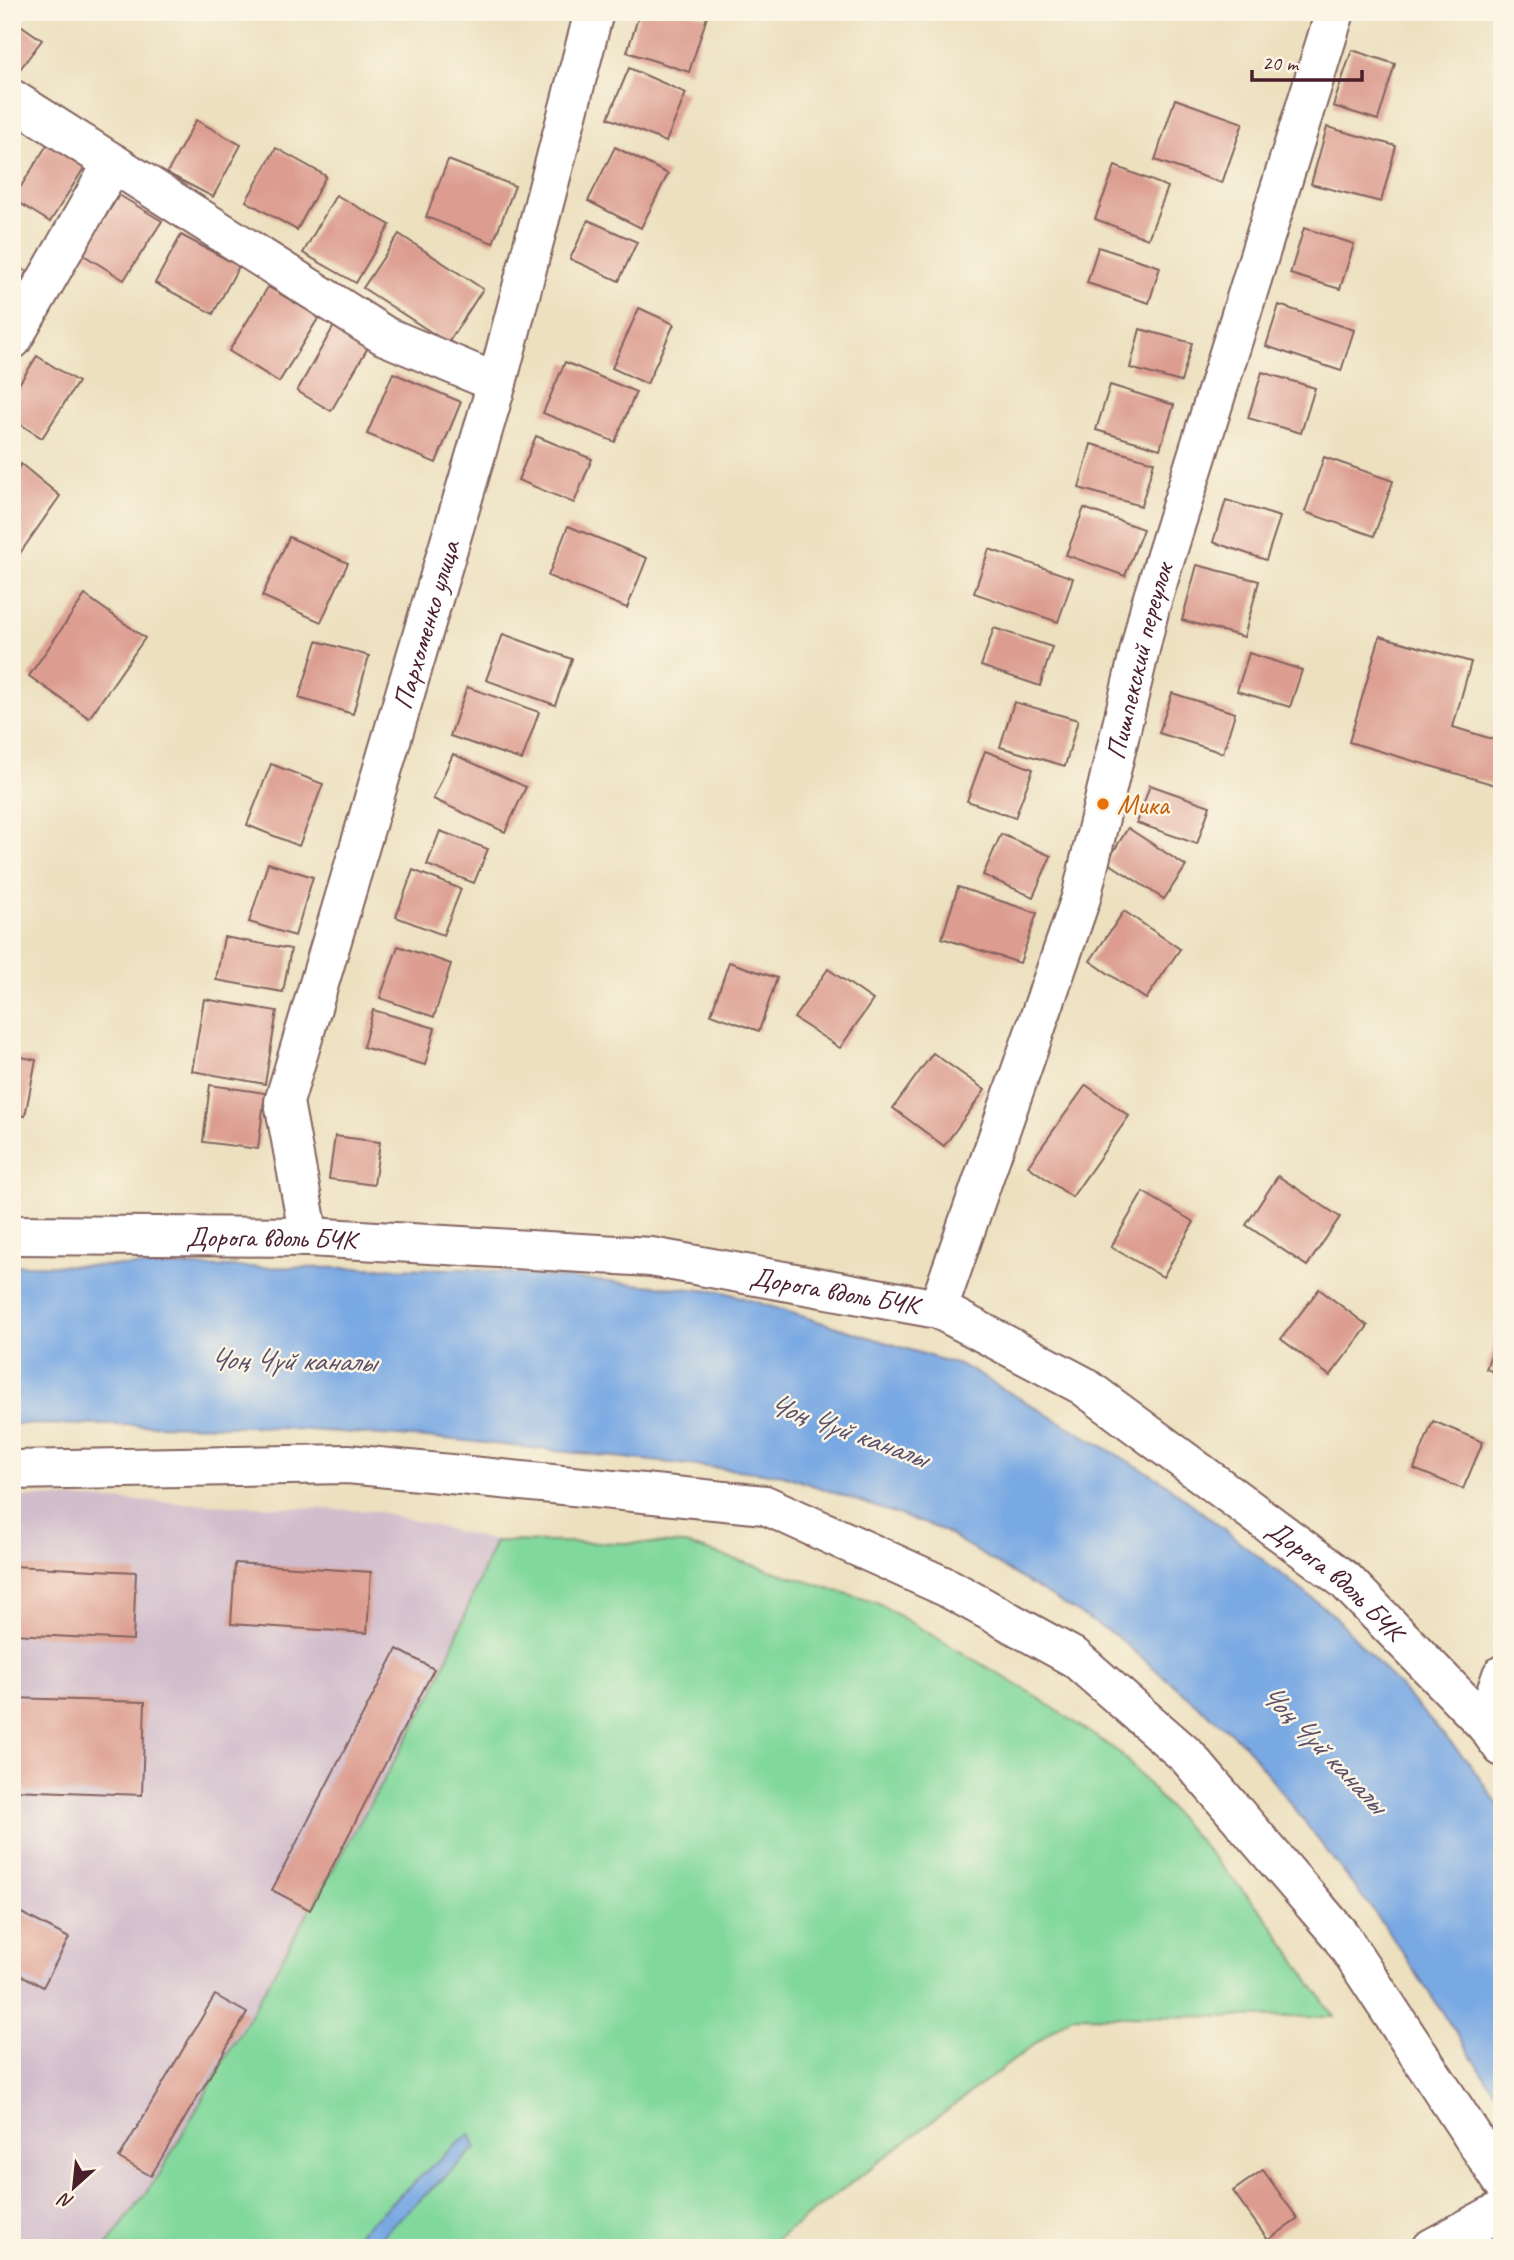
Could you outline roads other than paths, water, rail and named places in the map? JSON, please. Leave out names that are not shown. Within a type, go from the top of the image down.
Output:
[{"type":"street","name":"Пархоменко улица","points":[[309,1237],[284,1102],[498,383],[594,12]]},
{"type":"street","name":"Пишпекский переулок","points":[[938,1309],[1082,898],[1150,607],[1335,12]]},
{"type":"street","points":[[12,99],[385,335],[498,383]]},
{"type":"street","points":[[12,340],[113,163]]},
{"type":"street","name":"Дорога вдоль БЧК","points":[[12,1235],[309,1237],[651,1257],[938,1309],[1082,1385],[1345,1580],[1493,1736]]},
{"type":"street","points":[[12,1470],[348,1464],[765,1505],[948,1588],[1075,1658],[1187,1756],[1340,1935],[1502,2181]]},
{"type":"street","points":[[1493,1736],[1502,1675]]},
{"type":"street","points":[[1432,2248],[1502,2210]]},
{"type":"water","name":"Чоң Чүй каналы","points":[[12,1265],[465,1269],[724,1292],[965,1367],[1161,1480],[1336,1617],[1470,1764],[1502,1811],[1502,2102],[1384,1925],[1245,1745],[1116,1636],[940,1529],[783,1475],[456,1440],[249,1426],[12,1424]]},
{"type":"water","points":[[470,2134],[476,2148],[368,2248],[342,2248],[443,2156]]},
{"type":"place","name":"Мика","points":[[1103,804]]}]
